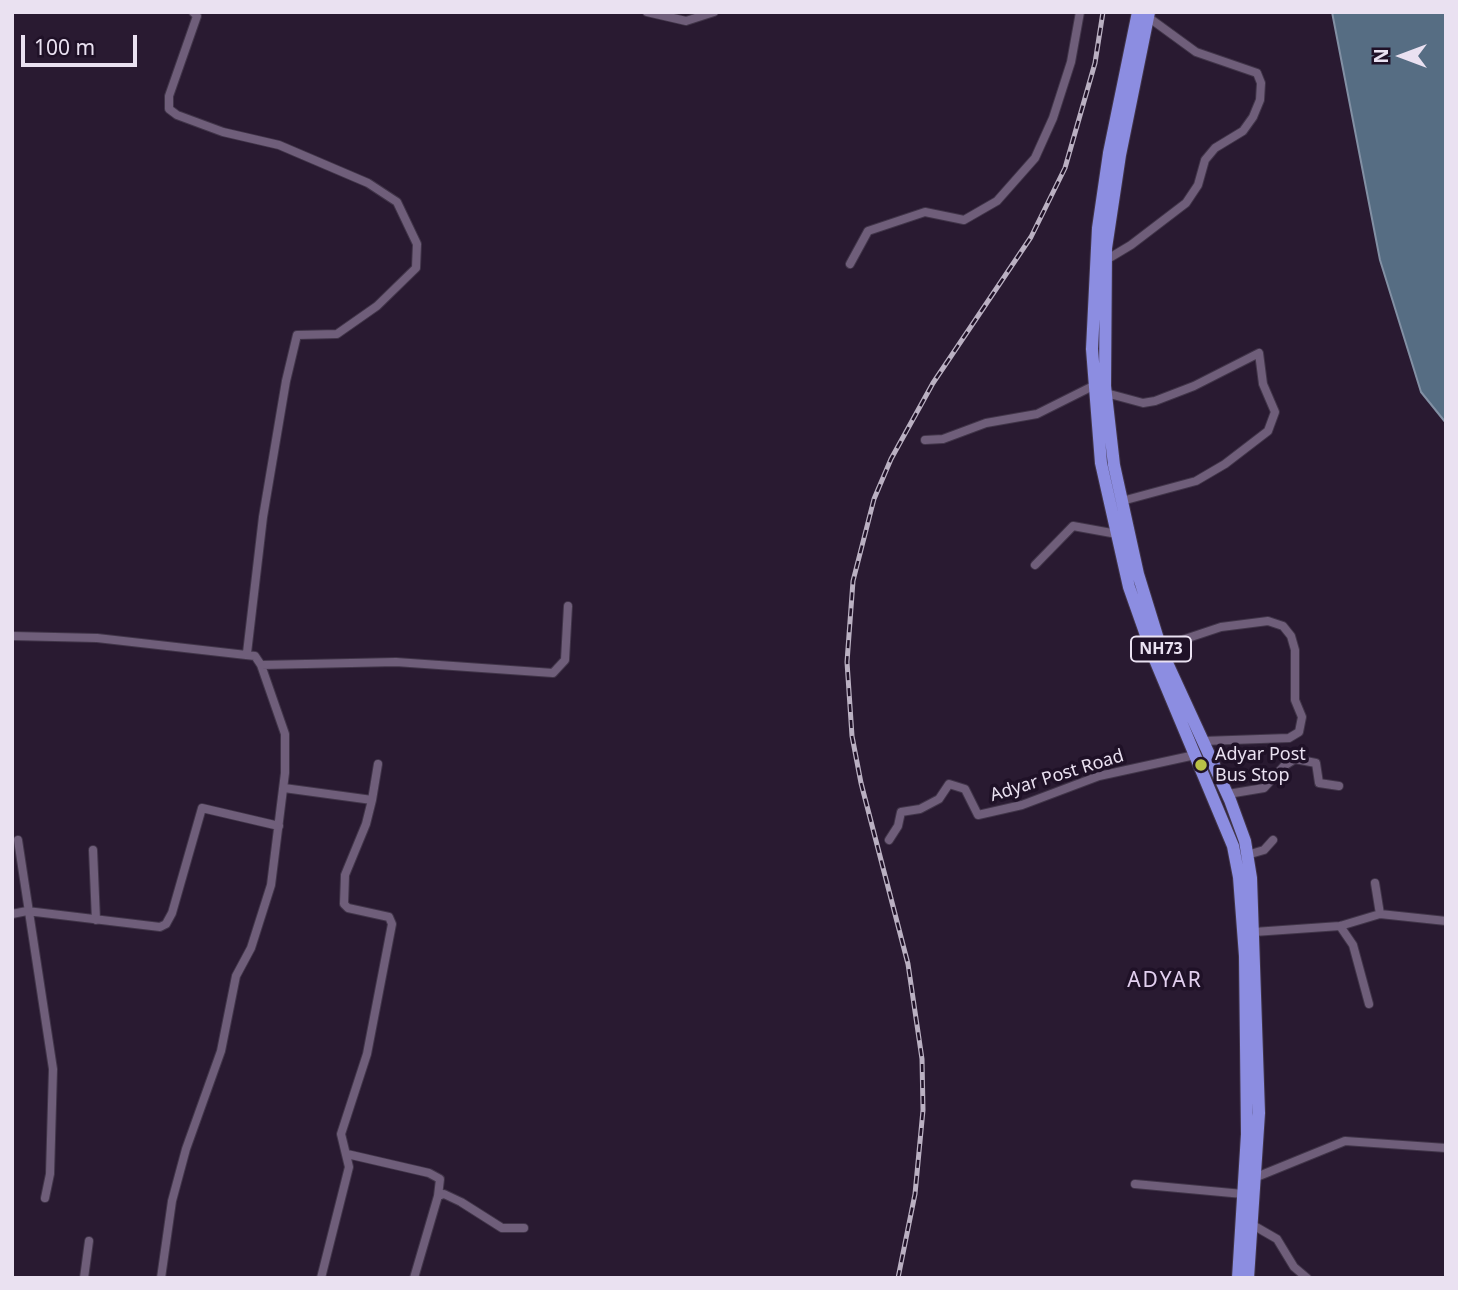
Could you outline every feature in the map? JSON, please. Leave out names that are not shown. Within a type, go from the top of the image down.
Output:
[{"type":"highway","name":"NH73","points":[[1145,14],[1120,155],[1106,260],[1106,393],[1114,465],[1138,574],[1161,647],[1162,664],[1228,794],[1247,855],[1254,932],[1259,1113],[1248,1278]]},
{"type":"highway","name":"NH73","points":[[1145,14],[1109,153],[1098,228],[1092,349],[1101,463],[1129,587],[1233,846],[1239,877],[1245,956],[1247,1134],[1238,1278]]},
{"type":"street","points":[[193,12],[197,16],[169,96],[169,109],[177,115],[223,131],[279,145],[368,183],[397,202],[417,244],[416,268],[377,306],[337,334],[297,335],[286,381],[263,517],[247,653]]},
{"type":"street","points":[[647,12],[686,21],[714,12]]},
{"type":"street","points":[[850,264],[868,231],[925,212],[964,220],[997,201],[1035,158],[1053,118],[1071,62],[1080,12]]},
{"type":"street","points":[[1106,260],[1131,245],[1186,203],[1198,185],[1205,160],[1215,148],[1243,131],[1260,100],[1261,83],[1257,73],[1196,52],[1145,14]]},
{"type":"street","points":[[1106,393],[1143,403],[1154,401],[1194,386],[1259,353],[1263,384],[1275,412],[1268,431],[1226,464],[1196,481],[1122,501]]},
{"type":"street","points":[[925,440],[943,439],[978,425],[1037,414],[1095,385]]},
{"type":"street","points":[[1035,565],[1073,526],[1116,534]]},
{"type":"street","points":[[261,665],[396,662],[553,673],[565,660],[568,606]]},
{"type":"street","points":[[1161,647],[1221,627],[1268,621],[1283,626],[1291,636],[1296,650],[1296,700],[1302,717],[1299,733],[1289,738],[1203,741]]},
{"type":"street","points":[[12,636],[97,638],[247,653],[255,656],[261,665],[285,734],[284,788],[271,885],[251,948],[236,976],[221,1051],[186,1149],[172,1201],[161,1278]]},
{"type":"street","name":"Adyar Post Road","points":[[889,840],[898,826],[901,812],[920,809],[939,799],[949,784],[965,789],[978,815],[1022,805],[1099,776],[1195,755]]},
{"type":"street","points":[[1228,794],[1264,788],[1284,766],[1295,759],[1316,763],[1319,783],[1339,786]]},
{"type":"street","points":[[321,1278],[346,1188],[347,1154],[341,1142],[341,1134],[367,1054],[392,924],[389,917],[344,904],[345,875],[366,824],[378,764]]},
{"type":"street","points":[[284,788],[372,800]]},
{"type":"street","points":[[12,914],[27,911],[149,926],[166,924],[202,808],[279,827]]},
{"type":"street","points":[[18,840],[52,1069],[50,1174],[45,1198]]},
{"type":"street","points":[[1247,855],[1264,850],[1273,840]]},
{"type":"street","points":[[93,850],[96,920]]},
{"type":"street","points":[[1375,883],[1380,914]]},
{"type":"street","points":[[1254,932],[1340,926],[1380,914],[1446,921]]},
{"type":"street","points":[[1340,926],[1353,944],[1369,1004]]},
{"type":"street","points":[[1254,1178],[1345,1141],[1446,1148]]},
{"type":"street","points":[[347,1154],[429,1173],[440,1180],[438,1196],[414,1278]]},
{"type":"street","points":[[1135,1184],[1243,1194]]},
{"type":"street","points":[[438,1196],[444,1194],[461,1202],[502,1227],[524,1228]]},
{"type":"street","points":[[1251,1224],[1277,1239],[1294,1267],[1307,1278]]},
{"type":"street","points":[[84,1278],[89,1241]]},
{"type":"water","points":[[1332,12],[1446,12],[1446,423],[1421,392],[1380,260]]},
{"type":"railway","points":[[898,1278],[915,1194],[923,1110],[922,1059],[908,964],[861,783],[852,736],[847,662],[853,581],[874,499],[891,459],[933,383],[1031,237],[1065,168],[1095,63],[1103,12]]},
{"type":"place","name":"Adyar Post Bus Stop","points":[[1201,765]]},
{"type":"district","name":"ADYAR","points":[[1165,981]]}]
